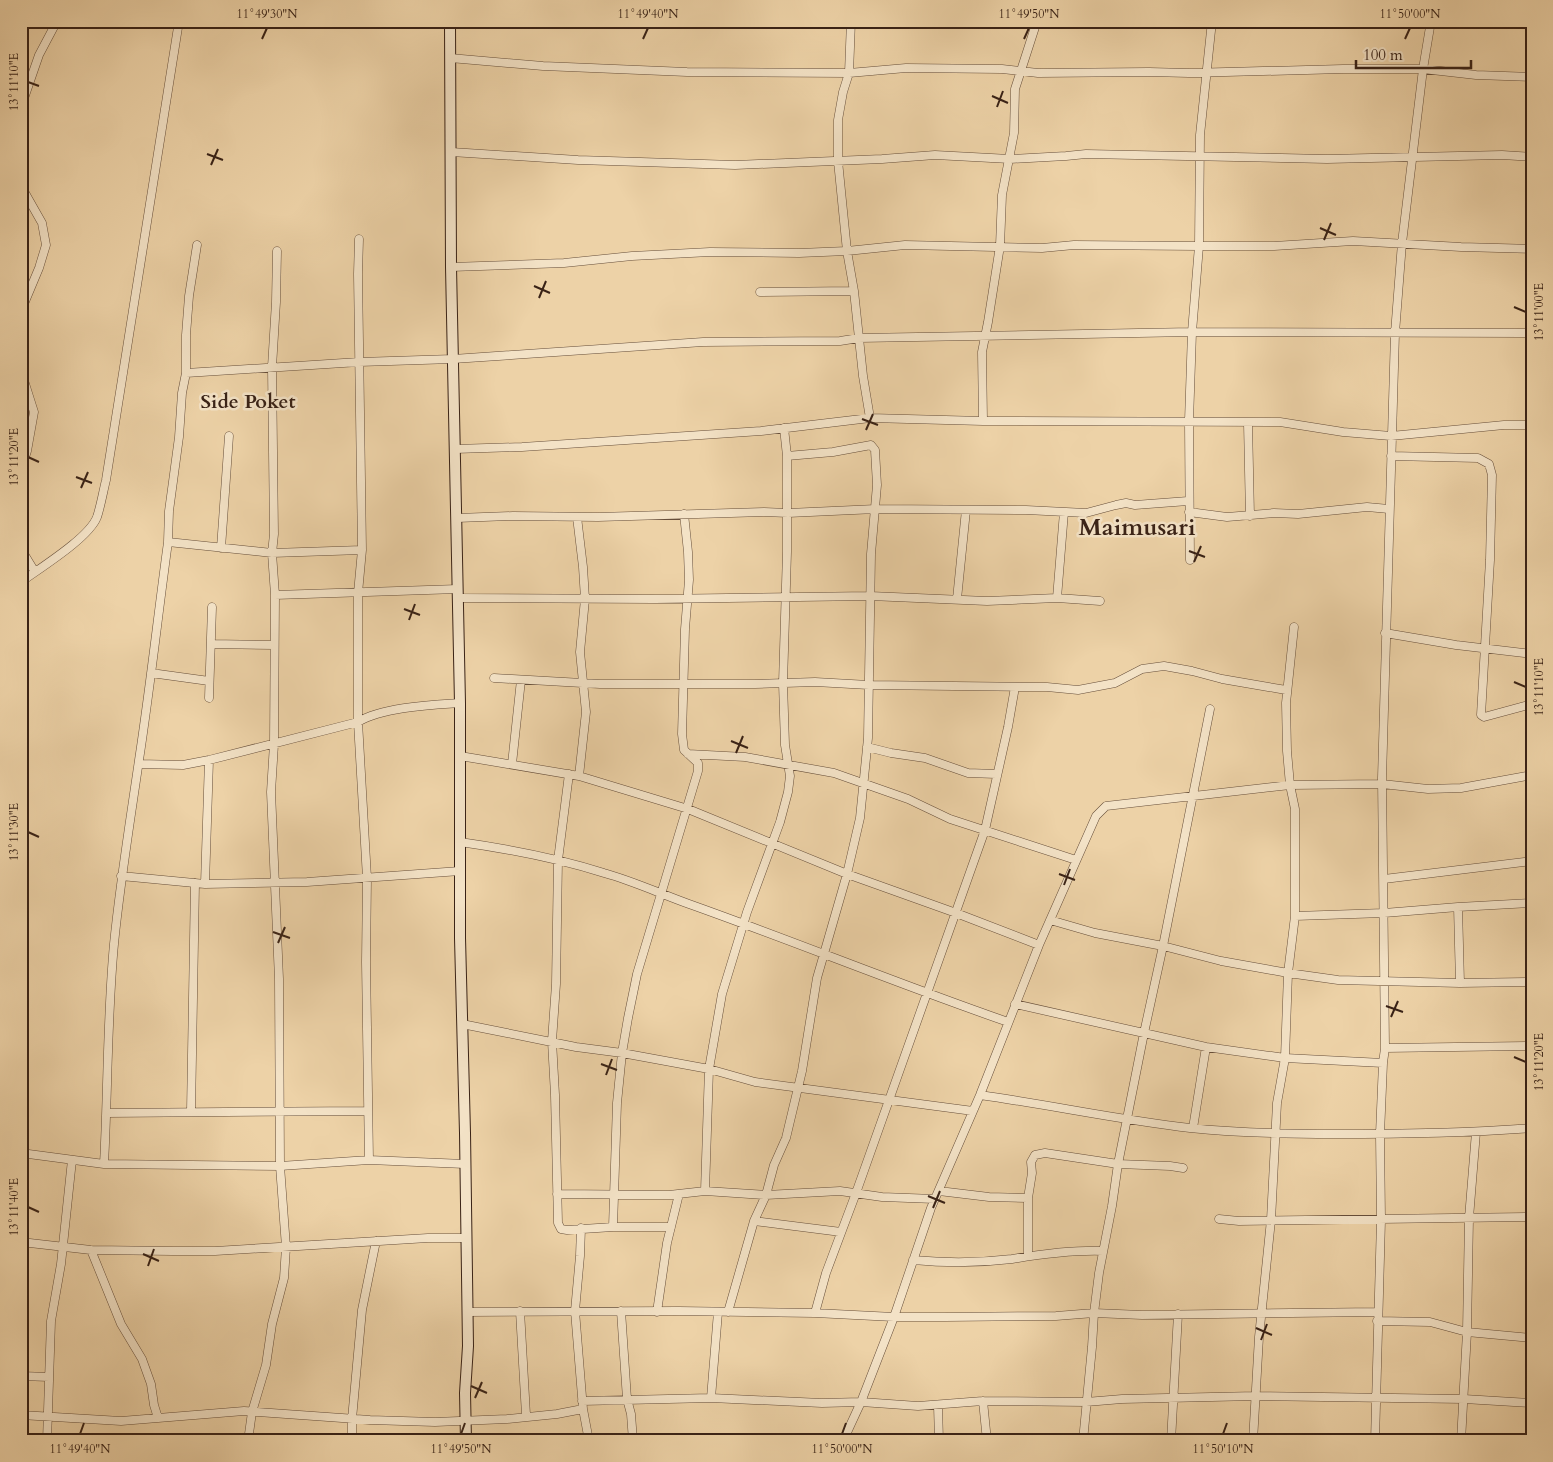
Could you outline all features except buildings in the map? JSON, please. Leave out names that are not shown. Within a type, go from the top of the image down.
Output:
[{"type":"main road","points":[[450,21],[451,267],[460,703],[460,871],[467,1312],[466,1441]]},
{"type":"street","points":[[21,107],[25,86],[57,21]]},
{"type":"street","points":[[21,582],[52,561],[72,544],[91,527],[96,518],[106,480],[179,21]]},
{"type":"street","points":[[851,21],[849,73],[843,92],[838,120],[838,161],[847,251],[870,418]]},
{"type":"street","points":[[983,421],[982,352],[1000,246],[1002,195],[1014,133],[1015,89],[1037,21]]},
{"type":"street","points":[[1190,560],[1188,501],[1189,421],[1192,332],[1199,246],[1199,156],[1212,21]]},
{"type":"street","points":[[1375,1441],[1377,1312],[1381,1220],[1380,1134],[1383,1063],[1386,1048],[1382,784],[1395,333],[1402,243],[1423,70],[1431,21]]},
{"type":"street","points":[[450,58],[543,66],[687,72],[849,73],[906,68],[1022,70],[1038,73],[1149,72],[1207,74],[1343,69],[1423,70],[1476,75],[1532,77]]},
{"type":"street","points":[[451,152],[578,160],[735,165],[935,155],[1010,159],[1086,154],[1327,159],[1502,155],[1532,157]]},
{"type":"street","points":[[21,186],[42,223],[46,245],[21,311]]},
{"type":"street","points":[[359,239],[358,362],[362,443],[362,550],[358,593],[358,722],[367,878],[366,962],[369,1160]]},
{"type":"street","points":[[451,267],[564,263],[632,256],[710,252],[799,253],[847,251],[904,245],[1042,248],[1074,246],[1274,246],[1353,241],[1461,247],[1532,248]]},
{"type":"street","points":[[104,1164],[107,1113],[107,1060],[114,947],[121,876],[139,764],[168,542],[169,511],[186,373],[189,296],[197,245]]},
{"type":"street","points":[[248,1441],[252,1412],[266,1366],[272,1324],[284,1278],[286,1247],[280,1166],[279,979],[271,792],[274,744],[275,595],[272,553],[274,534],[272,367],[276,251]]},
{"type":"street","points":[[760,292],[854,291]]},
{"type":"street","points":[[186,373],[358,362],[453,359],[703,342],[840,341],[859,338],[1192,332],[1532,333]]},
{"type":"street","points":[[21,371],[34,412],[27,451],[21,469]]},
{"type":"street","points":[[455,449],[522,447],[784,428],[870,418],[983,421],[1280,422],[1343,432],[1391,436],[1494,426],[1532,425]]},
{"type":"street","points":[[1248,422],[1250,516]]},
{"type":"street","points":[[705,1191],[709,1069],[722,994],[744,923],[780,822],[790,776],[785,745],[783,683],[788,513],[787,456],[784,428]]},
{"type":"street","points":[[221,548],[229,436]]},
{"type":"street","points":[[728,1312],[754,1221],[766,1195],[774,1164],[786,1138],[798,1088],[816,978],[847,874],[860,818],[868,747],[870,596],[876,509],[875,450],[871,445],[833,452],[787,456]]},
{"type":"street","points":[[1391,456],[1478,458],[1489,464],[1492,475],[1490,560],[1481,715],[1484,717],[1493,716],[1532,704]]},
{"type":"street","points":[[457,518],[788,513],[876,509],[1026,510],[1086,513],[1126,503],[1188,501]]},
{"type":"street","points":[[1189,512],[1227,516],[1250,516],[1367,508],[1389,509]]},
{"type":"street","points":[[957,599],[966,510]]},
{"type":"street","points":[[1057,598],[1064,512]]},
{"type":"street","points":[[613,1227],[617,1103],[622,1053],[637,974],[688,809],[698,770],[698,763],[684,750],[683,744],[682,712],[688,598],[688,552],[684,514]]},
{"type":"street","points":[[577,517],[585,599],[580,652],[586,712],[579,776]]},
{"type":"street","points":[[168,542],[272,553],[362,550]]},
{"type":"street","points":[[21,549],[35,572]]},
{"type":"street","points":[[275,595],[458,593],[585,599],[870,596],[987,601],[1057,598],[1100,601]]},
{"type":"street","points":[[209,698],[212,607]]},
{"type":"street","points":[[21,616],[24,640],[21,651]]},
{"type":"street","points":[[1253,1441],[1271,1220],[1277,1103],[1284,1058],[1288,973],[1295,916],[1295,809],[1290,785],[1287,751],[1286,690],[1294,627]]},
{"type":"street","points":[[1385,633],[1484,649],[1532,654]]},
{"type":"street","points":[[211,644],[274,645]]},
{"type":"street","points":[[494,678],[582,683],[783,683],[1048,687],[1078,690],[1115,683],[1142,669],[1164,666],[1222,679],[1286,690]]},
{"type":"street","points":[[150,673],[209,681]]},
{"type":"street","points":[[512,764],[521,680]]},
{"type":"street","points":[[815,1313],[826,1273],[985,830],[1015,687]]},
{"type":"street","points":[[139,764],[183,764],[209,760],[358,722],[371,715],[460,703]]},
{"type":"street","points":[[1083,1441],[1094,1313],[1118,1164],[1210,709]]},
{"type":"street","points":[[868,747],[891,753],[926,758],[968,773],[996,774]]},
{"type":"street","points":[[688,754],[745,758],[834,773],[908,799],[950,819],[1076,860]]},
{"type":"street","points":[[460,756],[579,776],[688,809],[847,874],[956,912],[1039,945]]},
{"type":"street","points":[[205,884],[209,760]]},
{"type":"street","points":[[569,774],[558,860],[556,984],[552,1041],[558,1223],[561,1228],[567,1230],[613,1227],[672,1228]]},
{"type":"street","points":[[843,1441],[862,1402],[937,1195],[980,1094],[1039,945],[1096,816],[1106,806],[1290,785],[1382,784],[1428,789],[1461,788],[1532,775]]},
{"type":"street","points":[[460,842],[505,848],[606,873],[1008,1022]]},
{"type":"street","points":[[1384,879],[1532,861]]},
{"type":"street","points":[[121,876],[205,884],[308,882],[460,871]]},
{"type":"street","points":[[191,1112],[195,883]]},
{"type":"street","points":[[1295,916],[1384,913],[1532,903]]},
{"type":"street","points":[[1458,907],[1460,983]]},
{"type":"street","points":[[1050,920],[1095,933],[1163,946],[1221,961],[1338,980],[1460,983],[1532,982]]},
{"type":"street","points":[[1015,1004],[1206,1046],[1284,1058],[1383,1063]]},
{"type":"street","points":[[462,1024],[709,1069],[754,1082],[973,1111]]},
{"type":"street","points":[[1192,1128],[1206,1046]]},
{"type":"street","points":[[1386,1048],[1532,1046]]},
{"type":"street","points":[[980,1094],[1127,1120],[1192,1128],[1276,1133],[1380,1134],[1476,1132],[1532,1128]]},
{"type":"street","points":[[107,1113],[368,1111]]},
{"type":"street","points":[[1461,1441],[1467,1332],[1470,1218],[1476,1132]]},
{"type":"street","points":[[21,1153],[104,1164],[280,1166],[369,1160],[465,1164]]},
{"type":"street","points":[[1028,1256],[1028,1198],[1032,1162],[1035,1155],[1045,1153],[1118,1164],[1183,1168]]},
{"type":"street","points":[[47,1441],[51,1322],[72,1160]]},
{"type":"street","points":[[557,1194],[679,1194],[705,1191],[766,1195],[840,1191],[882,1197],[937,1195],[1028,1198]]},
{"type":"street","points":[[657,1312],[667,1243],[679,1194]]},
{"type":"street","points":[[1219,1218],[1238,1221],[1532,1217]]},
{"type":"street","points":[[754,1221],[841,1232]]},
{"type":"street","points":[[581,1228],[575,1311],[583,1405],[589,1441]]},
{"type":"street","points":[[21,1242],[91,1250],[198,1251],[466,1238]]},
{"type":"street","points":[[352,1441],[352,1419],[362,1310],[376,1241]]},
{"type":"street","points":[[91,1250],[121,1324],[142,1359],[152,1384],[154,1405],[158,1418]]},
{"type":"street","points":[[913,1260],[946,1263],[1010,1259],[1085,1250],[1103,1251]]},
{"type":"street","points":[[520,1311],[526,1416]]},
{"type":"street","points":[[621,1311],[627,1399],[631,1414],[633,1441]]},
{"type":"street","points":[[467,1312],[815,1313],[894,1317],[1056,1316],[1094,1313],[1142,1315],[1377,1312]]},
{"type":"street","points":[[711,1398],[718,1312]]},
{"type":"street","points":[[1171,1441],[1178,1314]]},
{"type":"street","points":[[1377,1321],[1430,1322],[1467,1332],[1532,1338]]},
{"type":"street","points":[[21,1376],[49,1377]]},
{"type":"street","points":[[21,1415],[121,1421],[252,1412],[352,1419],[435,1422],[507,1419],[557,1414],[583,1405],[627,1399],[711,1398],[813,1403],[862,1402],[918,1406],[983,1401],[1086,1402],[1256,1396],[1464,1399],[1532,1403]]},
{"type":"street","points":[[983,1401],[987,1441]]},
{"type":"street","points":[[938,1405],[940,1441]]},
{"type":"district","name":"Side Poket","points":[[248,401]]},
{"type":"district","name":"Maimusari","points":[[1137,527]]}]
